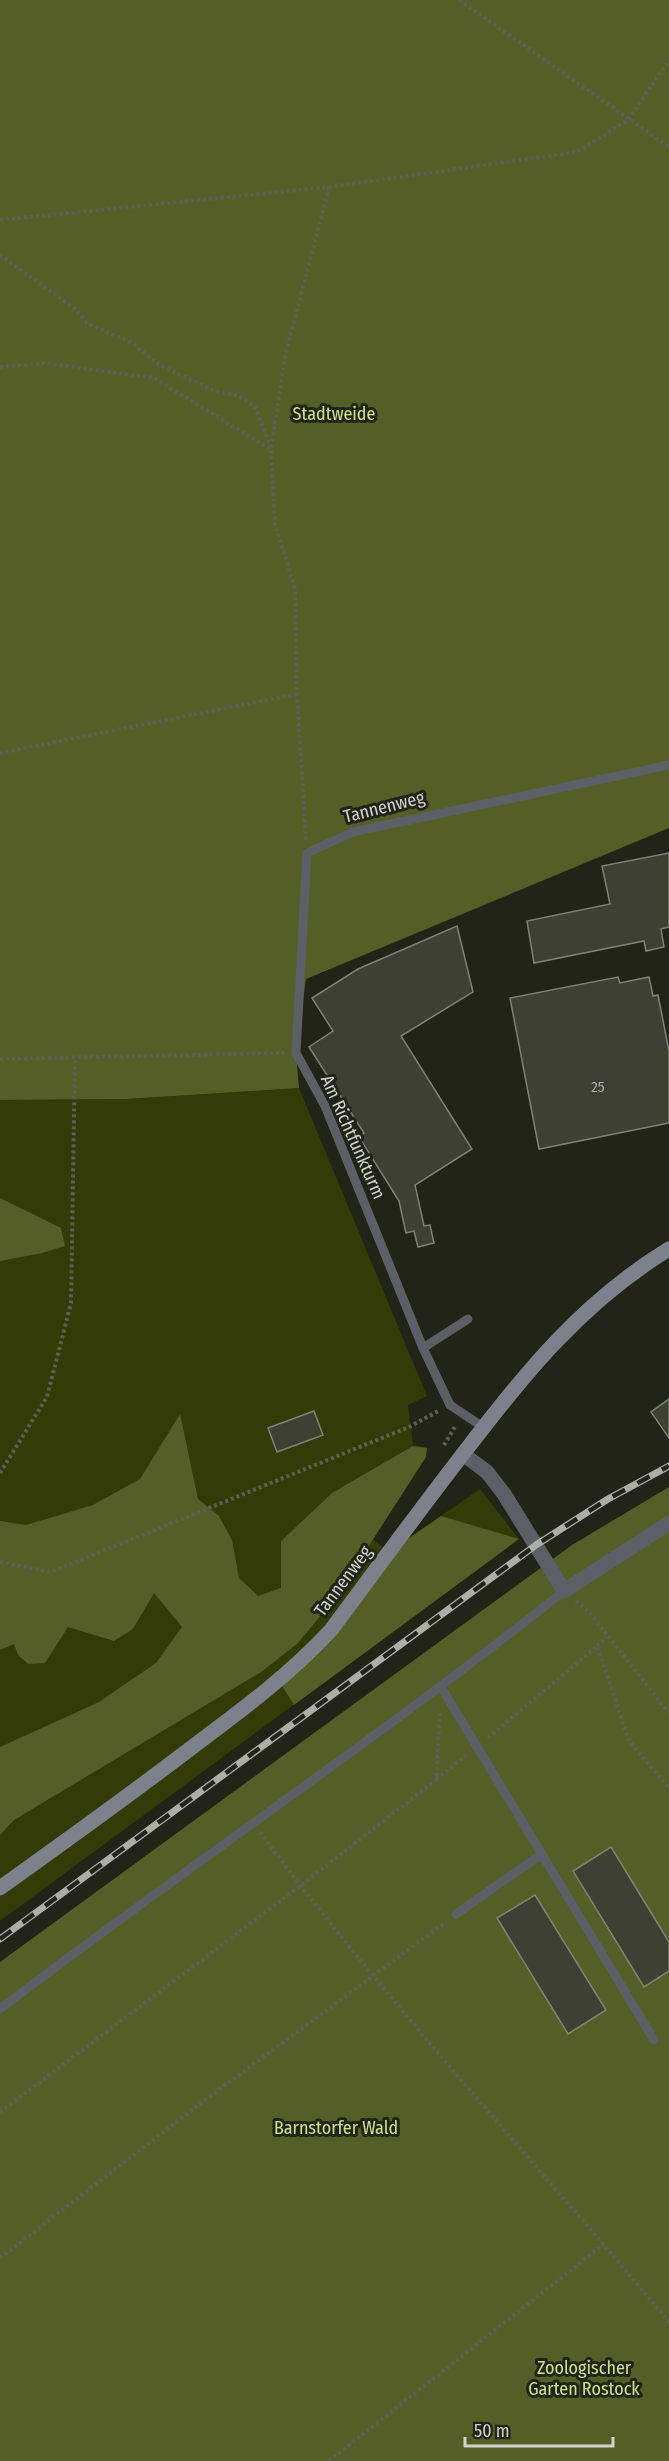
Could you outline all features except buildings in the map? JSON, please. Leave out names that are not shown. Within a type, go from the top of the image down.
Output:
[{"type":"street","name":"Tannenweg","points":[[0,1888],[189,1750],[279,1681],[310,1653],[331,1630],[483,1427],[554,1342],[590,1306],[619,1282],[669,1249]]},
{"type":"street","points":[[463,1454],[487,1472],[504,1494],[564,1591],[669,1523]]},
{"type":"lane","name":"Tannenweg","points":[[307,853],[353,832],[669,765]]},
{"type":"lane","points":[[296,1053],[307,853]]},
{"type":"lane","name":"Am Richtfunkturm","points":[[296,1053],[325,1106],[423,1348],[450,1405],[483,1427]]},
{"type":"lane","points":[[423,1348],[468,1319]]},
{"type":"lane","points":[[0,2009],[66,1958],[441,1687],[564,1591]]},
{"type":"lane","points":[[441,1687],[654,2040]]},
{"type":"lane","points":[[456,1914],[542,1854]]},
{"type":"path","points":[[459,0],[669,147]]},
{"type":"path","points":[[0,220],[329,187],[577,152],[628,120],[669,60]]},
{"type":"path","points":[[307,853],[297,694],[296,589],[275,524],[271,449],[285,357],[329,187]]},
{"type":"path","points":[[0,255],[74,308],[87,323],[132,343],[158,364],[214,391],[239,396],[255,407],[271,449]]},
{"type":"path","points":[[0,367],[45,363],[154,378],[271,449]]},
{"type":"path","points":[[0,753],[297,694]]},
{"type":"path","points":[[0,1059],[296,1053]]},
{"type":"path","points":[[0,1473],[47,1397],[71,1303],[75,1058]]},
{"type":"path","points":[[0,1562],[51,1572],[409,1427],[450,1405]]},
{"type":"path","points":[[444,1445],[463,1414]]},
{"type":"path","points":[[564,1591],[589,1612],[669,1713]]},
{"type":"path","points":[[0,2112],[300,1886],[478,1747],[607,1637]]},
{"type":"path","points":[[597,1646],[629,1741],[669,1788]]},
{"type":"path","points":[[435,1780],[441,1687]]},
{"type":"path","points":[[254,1824],[300,1886],[373,1976],[669,2322]]},
{"type":"path","points":[[0,2258],[201,2103],[456,1914]]},
{"type":"path","points":[[329,2461],[604,2244]]},
{"type":"green space","name":"Stadtweide","points":[[0,0],[669,0],[669,828],[306,979],[296,1053],[299,1088],[127,1099],[0,1100]]},
{"type":"green space","points":[[299,1088],[427,1396],[408,1405],[413,1445],[427,1448],[426,1457],[373,1539],[388,1552],[480,1489],[519,1539],[0,1921],[0,1100],[127,1099]]},
{"type":"green space","points":[[0,1198],[61,1228],[65,1246],[0,1261]]},
{"type":"green space","points":[[180,1414],[198,1499],[219,1516],[232,1540],[239,1578],[258,1596],[281,1588],[281,1541],[332,1493],[413,1446],[427,1448],[426,1457],[334,1600],[297,1644],[261,1672],[14,1820],[0,1835],[0,1747],[99,1702],[156,1663],[182,1627],[154,1593],[133,1629],[114,1641],[68,1627],[45,1663],[28,1664],[18,1655],[14,1644],[0,1650],[0,1521],[26,1525],[93,1505],[140,1479]]},
{"type":"green space","name":"Barnstorfer Wald","points":[[669,1487],[669,2461],[0,2461],[0,1962],[572,1545]]},
{"type":"green space","points":[[441,1516],[519,1539],[294,1705],[279,1681],[388,1553]]},
{"type":"railway","points":[[0,1939],[536,1545],[608,1499],[669,1466]]},
{"type":"park label","name":"Zoologischer Garten Rostock","points":[[584,2378]]}]
